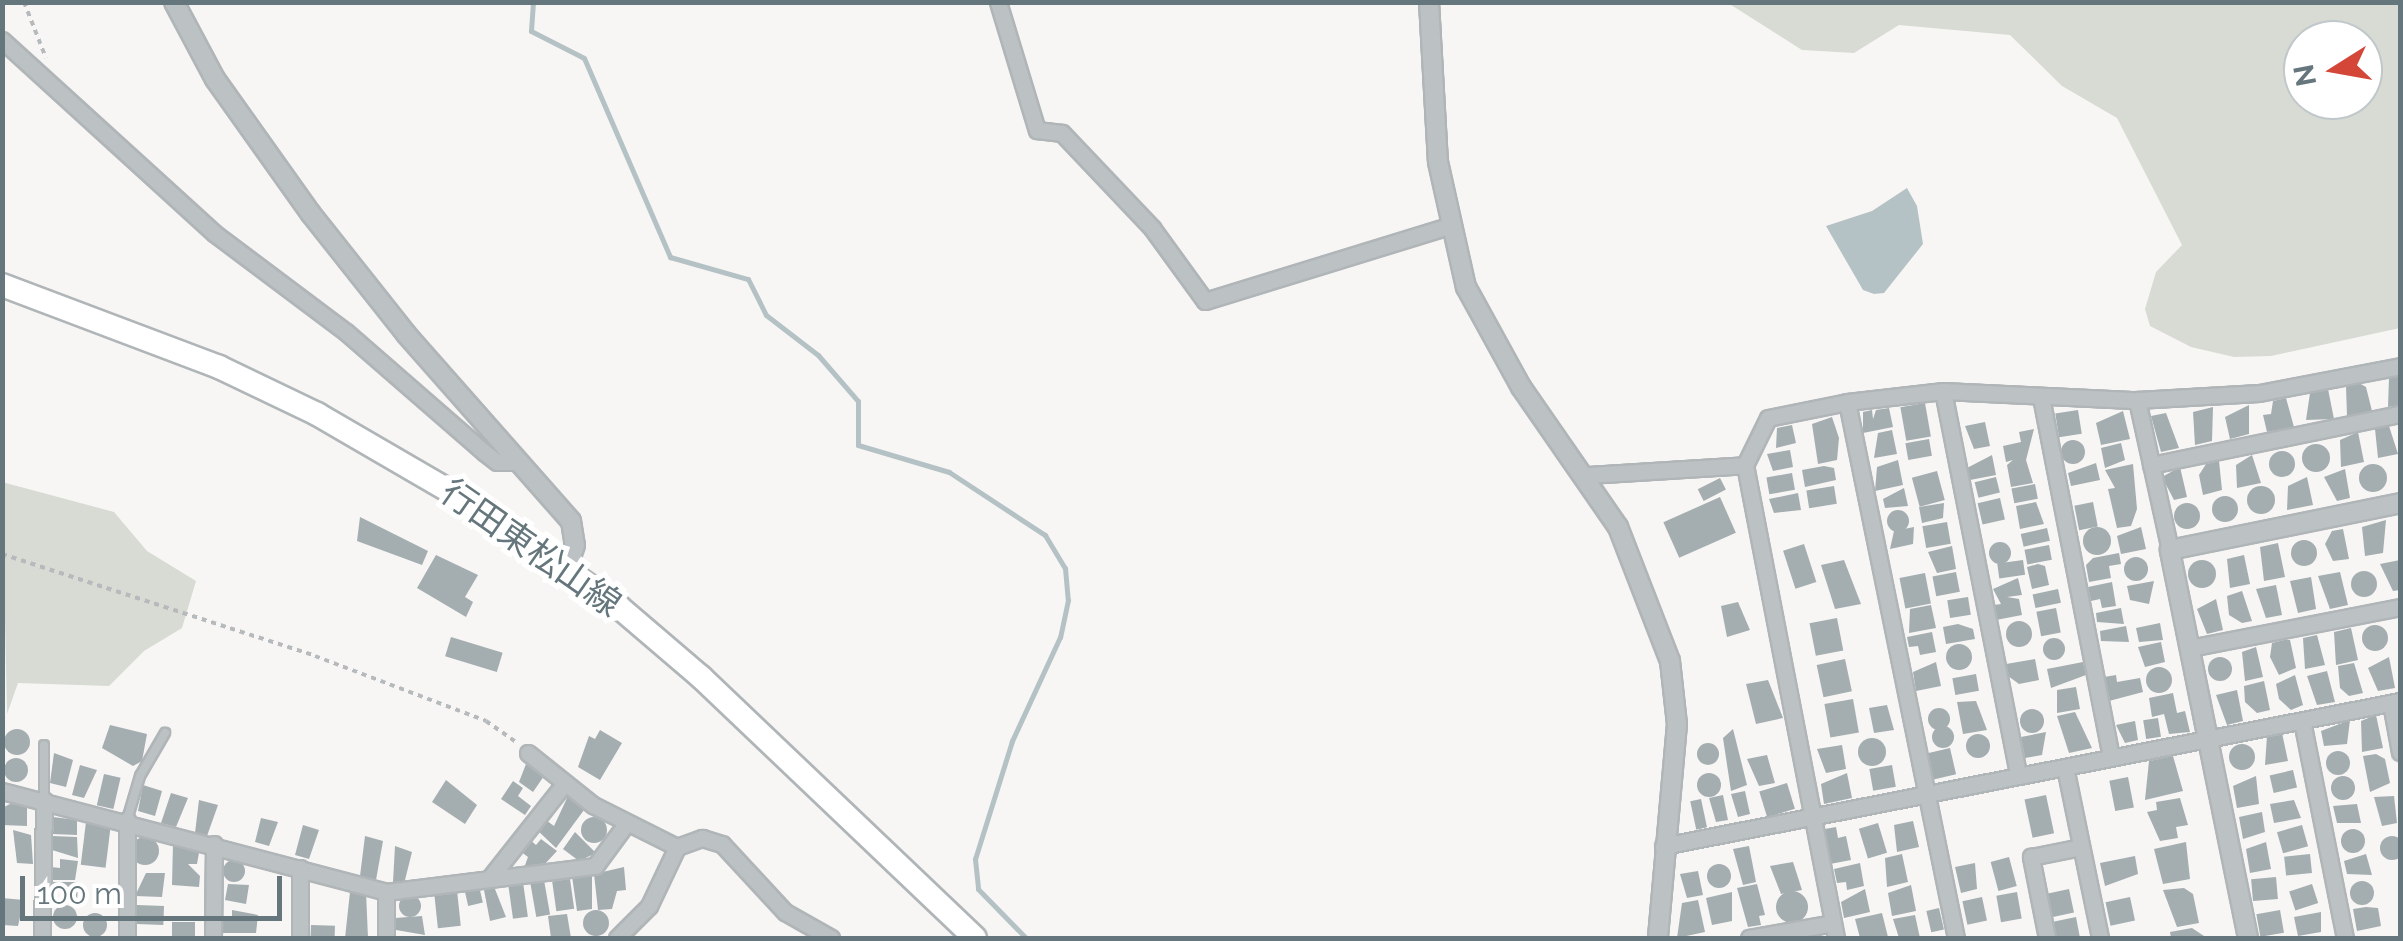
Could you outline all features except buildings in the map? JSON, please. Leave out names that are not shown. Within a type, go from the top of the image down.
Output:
[{"type":"main road","name":"行田東松山線","points":[[2,285],[118,324],[317,414],[567,568],[702,677],[976,938]]},
{"type":"street","points":[[174,2],[214,79],[311,214],[571,521],[574,545],[567,568]]},
{"type":"street","points":[[998,2],[1037,130],[1062,133],[1152,228],[1205,301],[1450,226]]},
{"type":"street","points":[[1429,2],[1438,162],[1450,226],[1490,338],[1588,475],[1636,569],[1670,662],[1676,738],[1663,846],[1658,938]]},
{"type":"street","points":[[2,40],[214,233],[346,332],[497,462],[519,462]]},
{"type":"street","points":[[1749,938],[1834,931],[1745,466],[1768,418],[1847,402],[1942,392],[2137,400],[2259,394],[2400,366]]},
{"type":"street","points":[[1942,392],[2018,775]]},
{"type":"street","points":[[2040,397],[2112,756]]},
{"type":"street","points":[[2137,400],[2248,938]]},
{"type":"street","points":[[1847,402],[1956,938]]},
{"type":"street","points":[[2150,464],[2400,414]]},
{"type":"street","points":[[1588,475],[1745,466]]},
{"type":"street","points":[[2170,550],[2400,503]]},
{"type":"street","points":[[2190,648],[2400,607]]},
{"type":"street","points":[[1663,846],[2396,702],[2400,752]]},
{"type":"street","points":[[2302,721],[2345,938]]},
{"type":"street","points":[[528,753],[564,784],[626,824],[677,848]]},
{"type":"street","points":[[2065,767],[2100,938]]},
{"type":"street","points":[[488,879],[564,784]]},
{"type":"street","points":[[2,791],[127,820],[386,892],[595,866],[626,824]]},
{"type":"street","points":[[42,938],[44,800]]},
{"type":"street","points":[[127,820],[127,938]]},
{"type":"street","points":[[617,938],[649,906],[677,848],[702,838],[722,844],[786,912],[830,938]]},
{"type":"street","points":[[214,844],[214,938]]},
{"type":"street","points":[[2047,938],[2030,857],[2081,847]]},
{"type":"street","points":[[300,868],[300,938]]},
{"type":"street","points":[[386,892],[386,938]]},
{"type":"lane","points":[[127,820],[140,776],[165,733]]},
{"type":"lane","points":[[44,745],[44,800]]},
{"type":"path","points":[[24,2],[61,93]]},
{"type":"path","points":[[2,554],[315,656],[486,721],[528,753]]},
{"type":"shaded area","points":[[1728,3],[2400,3],[2400,328],[2271,356],[2234,357],[2191,347],[2150,326],[2145,309],[2156,272],[2182,245],[2117,118],[2062,86],[2010,35],[1899,25],[1854,53],[1802,50]]},
{"type":"shaded area","points":[[1907,188],[1917,206],[1923,244],[1884,293],[1863,290],[1826,226],[1872,211]]},
{"type":"shaded area","points":[[2,482],[114,512],[147,551],[196,581],[182,628],[144,651],[109,686],[18,683],[7,714]]},
{"type":"waterway","points":[[533,2],[531,31],[584,58],[670,257],[748,279],[766,315],[818,355],[858,401],[858,445],[949,472],[1045,535],[1065,568],[1068,600],[1060,637],[1012,741],[975,859],[978,889],[1026,938]]}]
